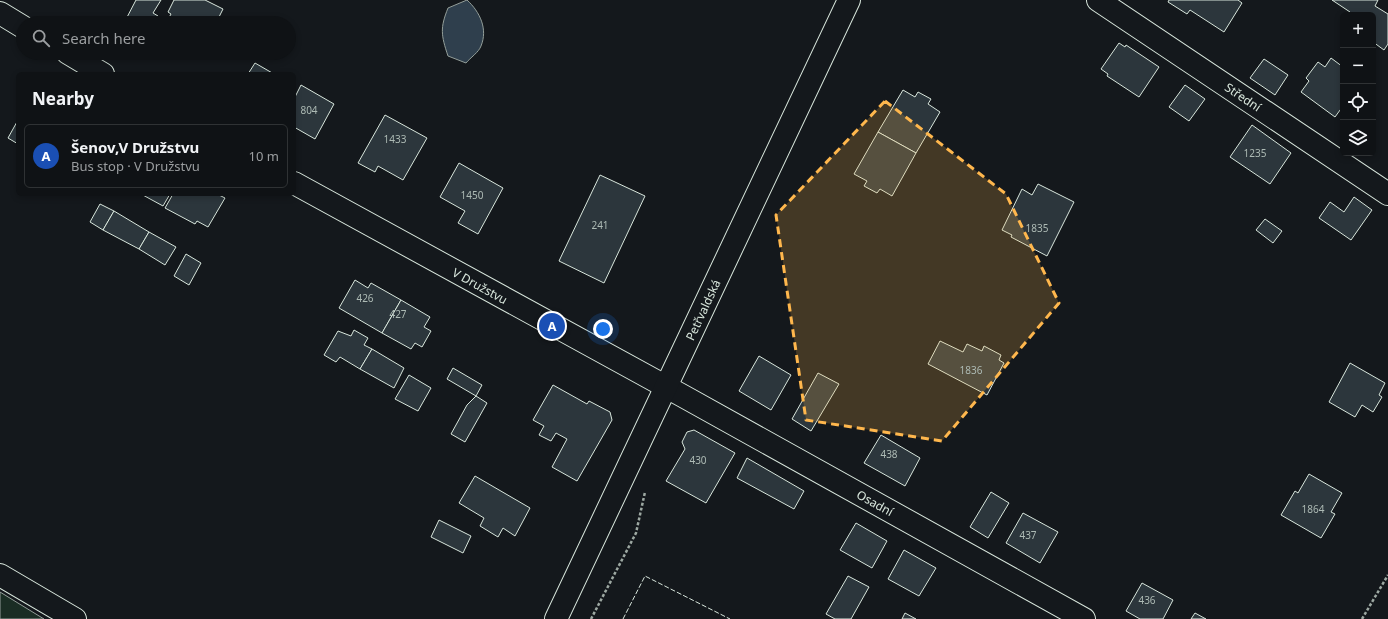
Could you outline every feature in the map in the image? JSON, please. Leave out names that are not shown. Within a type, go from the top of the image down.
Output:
[{"type":"street","name":"Petřvaldská","points":[[556,619],[849,0]]},
{"type":"street","name":"Střední","points":[[1098,0],[1388,194]]},
{"type":"street","points":[[0,13],[16,23]]},
{"type":"street","points":[[80,60],[101,72]]},
{"type":"street","name":"V Družstvu","points":[[296,184],[667,387]]},
{"type":"street","name":"Osadní","points":[[667,387],[1084,619]]},
{"type":"street","points":[[0,575],[75,619]]},
{"type":"path","points":[[1362,619],[1388,575]]},
{"type":"highlighted area","points":[[885,101],[1006,194],[1059,303],[942,441],[806,420],[776,215]]},
{"type":"green space","points":[[0,592],[44,619],[0,619]]},
{"type":"water","points":[[467,0],[479,15],[482,21],[484,33],[480,48],[466,63],[448,56],[442,32],[448,8]]},
{"type":"building","points":[[136,0],[161,0],[153,13],[158,16],[128,16]]},
{"type":"building","points":[[174,0],[205,0],[223,9],[220,16],[170,16],[171,14],[168,12]]},
{"type":"building","points":[[1169,0],[1238,0],[1242,3],[1224,32],[1190,10],[1187,14],[1168,2]]},
{"type":"building","points":[[1332,0],[1378,0],[1375,6],[1388,14],[1388,44],[1384,50],[1376,44],[1376,12],[1350,12]]},
{"type":"building","points":[[1119,43],[1125,47],[1126,45],[1159,67],[1139,97],[1107,76],[1108,74],[1101,69]]},
{"type":"building","points":[[1331,58],[1340,65],[1340,110],[1335,117],[1301,92],[1309,81],[1306,78],[1318,62],[1325,67]]},
{"type":"building","points":[[1264,59],[1288,75],[1275,95],[1250,78]]},
{"type":"building","points":[[255,63],[271,72],[249,72]]},
{"type":"building","points":[[301,85],[334,104],[315,139],[296,128],[296,95]]},
{"type":"building","points":[[1185,85],[1205,99],[1189,121],[1169,107]]},
{"type":"building","points":[[903,90],[915,97],[918,92],[931,99],[928,104],[940,112],[916,153],[878,132]]},
{"type":"building","points":[[385,115],[427,138],[403,180],[378,166],[375,172],[358,163]]},
{"type":"building","points":[[16,124],[16,143],[8,138]]},
{"type":"building","points":[[1252,125],[1291,153],[1270,184],[1230,157]]},
{"type":"building","points":[[878,132],[916,153],[892,196],[880,189],[877,193],[864,186],[867,181],[854,174]]},
{"type":"building","points":[[459,163],[503,188],[478,234],[458,223],[465,211],[440,197]]},
{"type":"building","points":[[600,175],[645,196],[604,283],[559,261]]},
{"type":"building","points":[[1038,184],[1074,202],[1047,256],[1011,237],[1012,235],[1002,230],[1022,189],[1032,195]]},
{"type":"building","points":[[145,196],[169,196],[163,206]]},
{"type":"building","points":[[172,196],[221,196],[225,198],[208,227],[197,221],[195,224],[165,208]]},
{"type":"building","points":[[1354,197],[1372,210],[1351,240],[1319,218],[1330,202],[1344,212]]},
{"type":"building","points":[[100,204],[114,211],[103,230],[90,222]]},
{"type":"building","points":[[114,211],[149,232],[139,249],[103,230]]},
{"type":"building","points":[[1265,219],[1282,231],[1273,243],[1256,230]]},
{"type":"building","points":[[149,232],[176,247],[165,265],[139,249]]},
{"type":"building","points":[[186,254],[201,263],[189,285],[174,276]]},
{"type":"building","points":[[355,280],[368,288],[371,283],[401,300],[382,333],[339,308]]},
{"type":"building","points":[[401,300],[430,317],[424,327],[431,331],[422,347],[415,343],[411,349],[382,333]]},
{"type":"building","points":[[354,330],[368,338],[364,345],[372,349],[360,369],[340,357],[336,362],[324,355],[338,331],[351,336]]},
{"type":"building","points":[[940,341],[963,352],[967,344],[982,351],[984,346],[1001,355],[999,360],[1004,363],[987,395],[928,364]]},
{"type":"building","points":[[372,349],[404,368],[394,388],[360,369]]},
{"type":"building","points":[[759,356],[791,375],[771,410],[739,391]]},
{"type":"building","points":[[1350,363],[1385,383],[1379,395],[1382,397],[1373,412],[1362,405],[1355,417],[1329,402]]},
{"type":"building","points":[[453,368],[482,385],[476,396],[447,379]]},
{"type":"building","points":[[818,373],[839,384],[811,431],[792,419]]},
{"type":"building","points":[[409,375],[431,388],[418,411],[395,399]]},
{"type":"building","points":[[553,385],[587,404],[589,401],[610,412],[612,420],[577,481],[552,467],[567,439],[556,433],[551,441],[539,435],[544,426],[533,420]]},
{"type":"building","points":[[476,396],[487,403],[465,442],[451,434],[467,405]]},
{"type":"building","points":[[694,430],[735,453],[706,503],[666,481],[685,449],[682,442],[687,432]]},
{"type":"building","points":[[881,435],[920,458],[905,486],[864,463]]},
{"type":"building","points":[[747,458],[804,491],[794,509],[737,478]]},
{"type":"building","points":[[1309,474],[1342,493],[1331,512],[1335,514],[1321,538],[1281,515],[1295,491],[1298,493]]},
{"type":"building","points":[[475,476],[530,508],[515,536],[503,528],[498,537],[480,526],[484,518],[459,503]]},
{"type":"building","points":[[991,492],[1009,503],[988,538],[970,527]]},
{"type":"building","points":[[1023,513],[1058,532],[1040,563],[1006,543]]},
{"type":"building","points":[[439,520],[471,536],[463,553],[431,537]]},
{"type":"building","points":[[856,523],[887,541],[872,568],[840,550]]},
{"type":"building","points":[[904,550],[936,568],[919,596],[888,579]]},
{"type":"building","points":[[848,576],[869,587],[851,619],[835,619],[826,614]]},
{"type":"building","points":[[1142,583],[1173,600],[1163,619],[1140,619],[1126,611]]},
{"type":"building","points":[[905,613],[916,619],[902,619]]},
{"type":"building","points":[[1195,613],[1206,619],[1191,619]]},
{"type":"fence","points":[[623,619],[645,576],[730,619]]},
{"type":"place","name":"Šenov,V Družstvu","points":[[552,326]]}]
